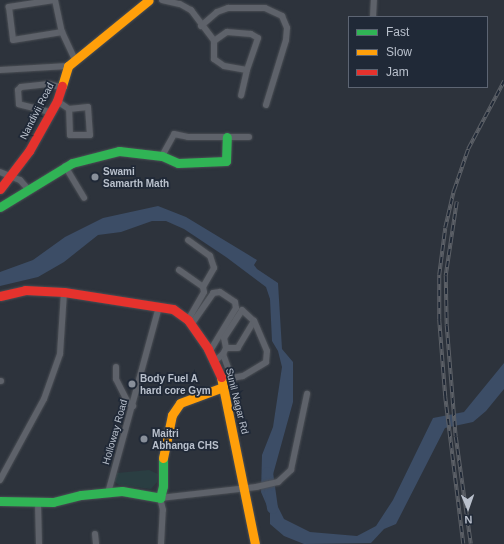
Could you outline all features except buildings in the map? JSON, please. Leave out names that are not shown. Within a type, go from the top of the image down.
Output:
[{"type":"street","points":[[62,32],[13,40],[9,7],[55,0],[62,32],[72,63]]},
{"type":"street","points":[[0,70],[72,63],[103,40],[149,0]]},
{"type":"street","points":[[162,0],[187,7],[214,41],[214,59],[224,66],[247,70]]},
{"type":"street","points":[[372,16],[374,0]]},
{"type":"street","points":[[201,26],[217,12],[228,8],[265,8],[282,16],[287,28],[286,40],[266,105]]},
{"type":"street","points":[[214,41],[227,32],[250,34],[258,38],[247,70],[241,95]]},
{"type":"street","name":"Nandivii Road","points":[[0,189],[29,151],[57,101],[72,63]]},
{"type":"street","points":[[50,112],[19,104],[18,90],[21,87],[49,84],[63,88]]},
{"type":"street","points":[[57,101],[69,109],[89,107],[90,135],[70,135],[69,109]]},
{"type":"street","points":[[162,156],[174,134],[188,137],[249,137]]},
{"type":"street","points":[[0,207],[65,166],[119,151],[162,156],[178,163],[226,161],[227,137]]},
{"type":"street","points":[[65,166],[84,198]]},
{"type":"street","points":[[0,172],[20,180],[29,190]]},
{"type":"street","points":[[188,240],[214,262],[214,268],[202,287]]},
{"type":"street","points":[[179,270],[202,287],[204,292],[189,323]]},
{"type":"street","name":"Sunil Nagar Rd","points":[[0,296],[25,290],[64,292],[173,309],[189,323],[210,352],[223,384],[255,544]]},
{"type":"street","points":[[0,480],[44,399],[60,354],[64,292]]},
{"type":"street","points":[[189,323],[213,293],[220,292],[235,302],[236,308],[210,352]]},
{"type":"street","name":"Holloway Road","points":[[108,493],[159,307]]},
{"type":"street","points":[[161,544],[162,510],[160,498],[164,486],[163,456],[172,415],[180,403],[223,384],[232,378],[243,376],[266,362],[267,351],[254,321],[242,310],[224,338],[226,348],[223,354],[215,362]]},
{"type":"street","points":[[226,348],[238,348],[254,321]]},
{"type":"street","points":[[223,354],[232,378]]},
{"type":"street","points":[[116,367],[116,379],[128,403],[133,406]]},
{"type":"street","points":[[0,501],[38,503],[122,491],[160,498],[245,489],[278,482],[291,470],[307,394]]},
{"type":"street","points":[[38,503],[38,544]]},
{"type":"street","points":[[95,534],[96,544]]},
{"type":"green space","points":[[149,470],[158,474],[157,482],[151,489],[119,485],[114,481],[117,473]]},
{"type":"water","points":[[158,206],[186,217],[257,260],[254,265],[257,269],[278,283],[282,349],[293,362],[293,402],[269,489],[284,519],[310,532],[357,536],[376,526],[393,500],[433,418],[464,412],[504,363],[504,389],[486,411],[473,422],[445,428],[396,524],[384,529],[371,543],[304,544],[284,536],[270,524],[270,513],[261,492],[262,455],[273,427],[282,367],[278,351],[272,341],[270,299],[266,287],[226,257],[184,229],[166,221],[152,221],[121,232],[98,235],[64,262],[38,277],[0,286],[0,272],[33,260],[65,237],[103,218]]},
{"type":"waterway","points":[[267,472],[272,508]]},
{"type":"railway","points":[[463,544],[445,397],[439,320],[439,275],[445,228],[454,190],[468,149],[504,81]]},
{"type":"railway","points":[[457,202],[446,276],[447,326],[456,437],[471,544]]},
{"type":"traffic: fast","points":[[0,207],[72,163],[119,151],[162,156],[178,163],[226,161],[227,137]]},
{"type":"traffic: fast","points":[[0,501],[53,502],[81,495],[122,491],[160,498],[163,486],[163,458]]},
{"type":"traffic: slow","points":[[62,86],[68,66],[149,0]]},
{"type":"traffic: slow","points":[[221,377],[255,544]]},
{"type":"traffic: slow","points":[[163,458],[172,415],[180,403],[223,387]]},
{"type":"traffic: jam","points":[[0,189],[29,151],[57,101],[62,86]]},
{"type":"traffic: jam","points":[[0,296],[25,290],[64,292],[173,309],[188,320],[208,349],[221,377]]},
{"type":"place","name":"Swami Samarth Math","points":[[95,177]]},
{"type":"place","name":"Body Fuel A hard core Gym","points":[[132,384]]},
{"type":"place","name":"Maitri Abhanga CHS","points":[[144,439]]}]
